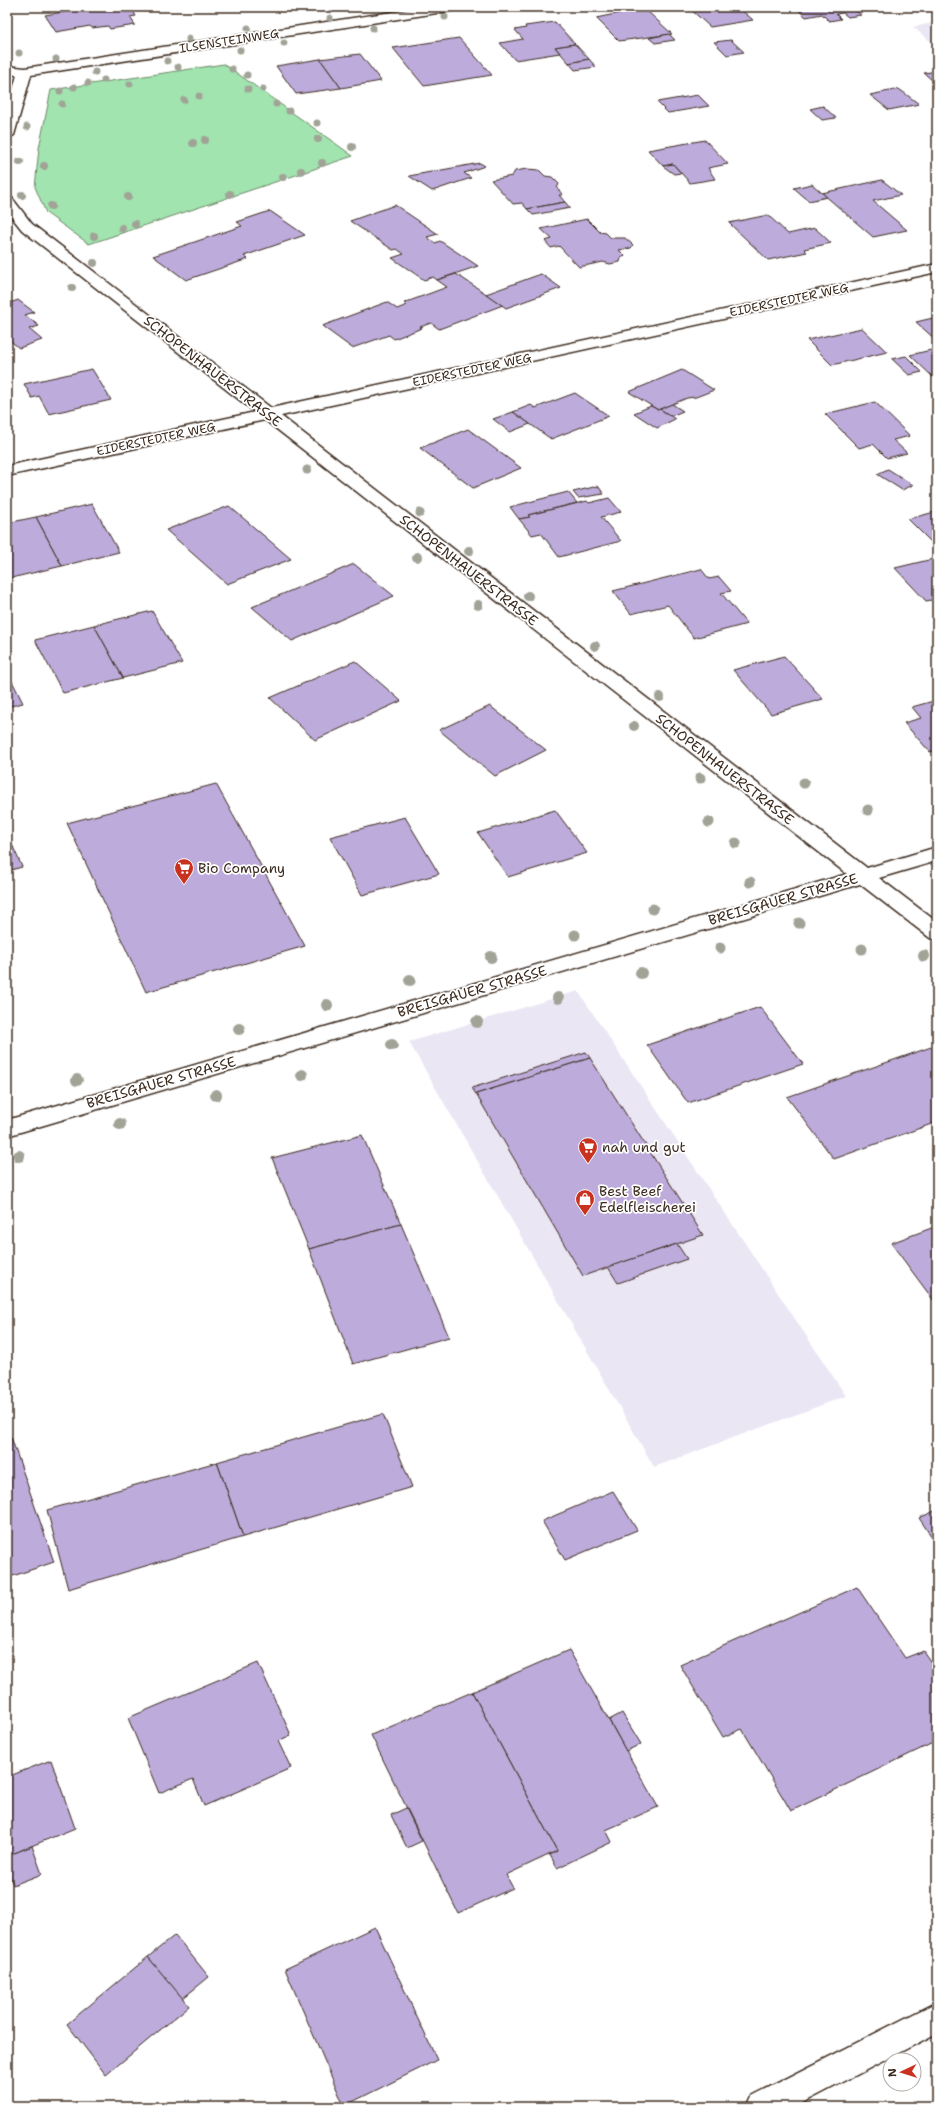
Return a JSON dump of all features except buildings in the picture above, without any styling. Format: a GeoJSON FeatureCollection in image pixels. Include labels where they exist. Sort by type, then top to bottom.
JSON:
{"type":"FeatureCollection","features":[{"type":"Feature","properties":{"kind":"street","name":"ILSENSTEINWEG"},"geometry":{"type":"LineString","coordinates":[[7,70],[25,72],[450,7]]}},
{"type":"Feature","properties":{"kind":"street"},"geometry":{"type":"LineString","coordinates":[[7,135],[25,72]]}},
{"type":"Feature","properties":{"kind":"street","name":"SCHOPENHAUERSTRASSE"},"geometry":{"type":"LineString","coordinates":[[7,201],[27,227],[937,933]]}},
{"type":"Feature","properties":{"kind":"street","name":"EIDERSTEDTER WEG"},"geometry":{"type":"LineString","coordinates":[[7,471],[937,268]]}},
{"type":"Feature","properties":{"kind":"street","name":"BREISGAUER STRASSE"},"geometry":{"type":"LineString","coordinates":[[7,1128],[937,854]]}},
{"type":"Feature","properties":{"kind":"street"},"geometry":{"type":"LineString","coordinates":[[762,2107],[937,2017]]}},
{"type":"Feature","properties":{"kind":"shaded area"},"geometry":{"type":"Polygon","coordinates":[[[937,22],[937,47],[913,27],[937,22]]]}},
{"type":"Feature","properties":{"kind":"shaded area"},"geometry":{"type":"Polygon","coordinates":[[[578,991],[846,1396],[654,1467],[409,1042],[578,991]]]}},
{"type":"Feature","properties":{"kind":"green space"},"geometry":{"type":"Polygon","coordinates":[[[224,64],[353,156],[89,244],[46,213],[35,187],[39,148],[51,90],[224,64]]]}},
{"type":"Feature","properties":{"kind":"place","name":"Bio Company"},"geometry":{"type":"Point","coordinates":[184,885]}},
{"type":"Feature","properties":{"kind":"place","name":"nah und gut"},"geometry":{"type":"Point","coordinates":[588,1164]}},
{"type":"Feature","properties":{"kind":"place","name":"Best Beef Edelfleischerei"},"geometry":{"type":"Point","coordinates":[585,1216]}}]}
